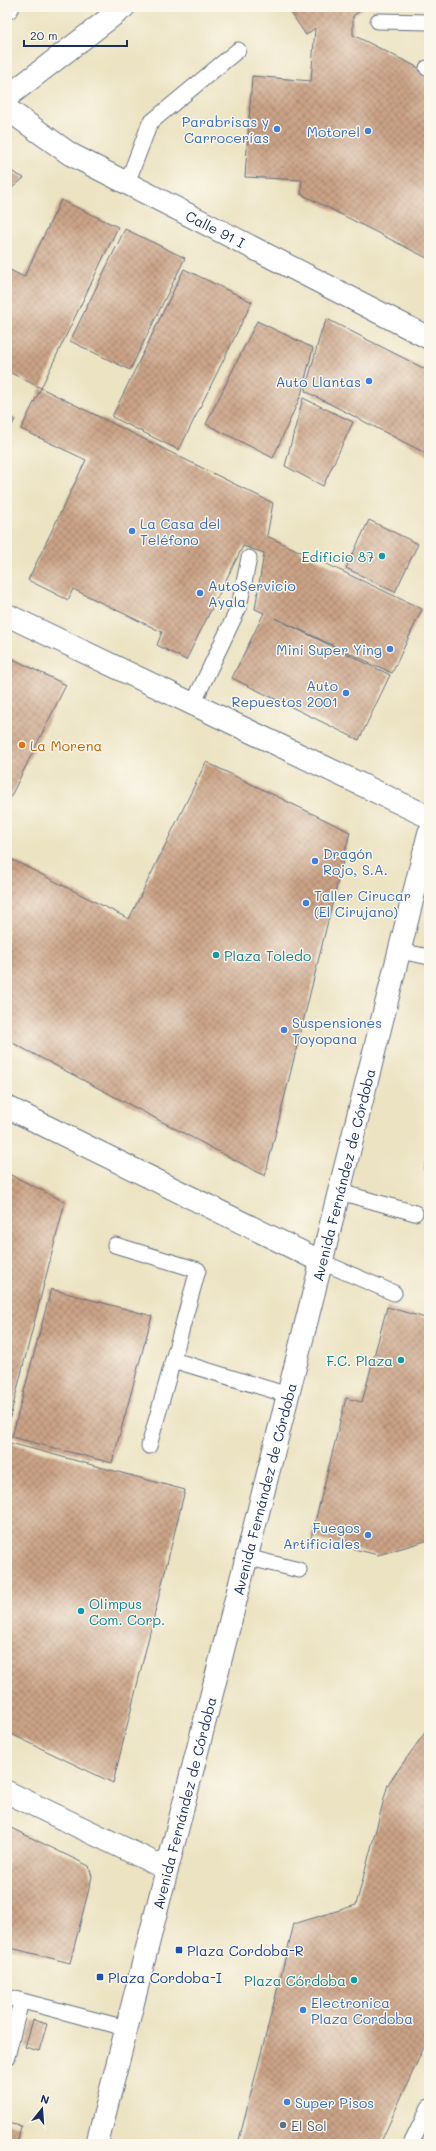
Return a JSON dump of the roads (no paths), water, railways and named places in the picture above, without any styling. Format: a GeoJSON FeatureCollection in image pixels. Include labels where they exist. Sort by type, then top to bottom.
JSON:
{"type":"FeatureCollection","features":[{"type":"Feature","properties":{"kind":"main road"},"geometry":{"type":"LineString","coordinates":[[7,97],[124,7]]}},
{"type":"Feature","properties":{"kind":"main road","name":"Calle 91 I"},"geometry":{"type":"LineString","coordinates":[[7,110],[70,154],[429,338]]}},
{"type":"Feature","properties":{"kind":"main road"},"geometry":{"type":"LineString","coordinates":[[7,615],[429,817]]}},
{"type":"Feature","properties":{"kind":"main road","name":"Avenida Fernández de Córdoba"},"geometry":{"type":"LineString","coordinates":[[97,2144],[340,1192],[429,833]]}},
{"type":"Feature","properties":{"kind":"main road"},"geometry":{"type":"LineString","coordinates":[[7,1107],[322,1262]]}},
{"type":"Feature","properties":{"kind":"main road"},"geometry":{"type":"LineString","coordinates":[[7,1792],[167,1869]]}},
{"type":"Feature","properties":{"kind":"lane"},"geometry":{"type":"LineString","coordinates":[[378,21],[429,22]]}},
{"type":"Feature","properties":{"kind":"lane"},"geometry":{"type":"LineString","coordinates":[[127,183],[150,123],[238,50]]}},
{"type":"Feature","properties":{"kind":"lane"},"geometry":{"type":"LineString","coordinates":[[193,704],[239,608],[249,558]]}},
{"type":"Feature","properties":{"kind":"lane"},"geometry":{"type":"LineString","coordinates":[[400,951],[429,957]]}},
{"type":"Feature","properties":{"kind":"lane"},"geometry":{"type":"LineString","coordinates":[[340,1192],[415,1213]]}},
{"type":"Feature","properties":{"kind":"lane"},"geometry":{"type":"LineString","coordinates":[[115,1245],[198,1270],[149,1446]]}},
{"type":"Feature","properties":{"kind":"lane"},"geometry":{"type":"LineString","coordinates":[[322,1262],[394,1293]]}},
{"type":"Feature","properties":{"kind":"lane"},"geometry":{"type":"LineString","coordinates":[[173,1360],[288,1395]]}},
{"type":"Feature","properties":{"kind":"lane"},"geometry":{"type":"LineString","coordinates":[[246,1557],[299,1570]]}},
{"type":"Feature","properties":{"kind":"lane"},"geometry":{"type":"LineString","coordinates":[[7,2057],[14,1999],[126,2028]]}},
{"type":"Feature","properties":{"kind":"lane"},"geometry":{"type":"LineString","coordinates":[[411,2144],[429,2107]]}},
{"type":"Feature","properties":{"kind":"place","name":"Parabrisas y Carrocerías"},"geometry":{"type":"Point","coordinates":[277,129]}},
{"type":"Feature","properties":{"kind":"place","name":"Motorel"},"geometry":{"type":"Point","coordinates":[368,131]}},
{"type":"Feature","properties":{"kind":"place","name":"Auto Llantas"},"geometry":{"type":"Point","coordinates":[369,381]}},
{"type":"Feature","properties":{"kind":"place","name":"La Casa del Teléfono"},"geometry":{"type":"Point","coordinates":[132,531]}},
{"type":"Feature","properties":{"kind":"place","name":"Edificio 87"},"geometry":{"type":"Point","coordinates":[382,556]}},
{"type":"Feature","properties":{"kind":"place","name":"AutoServicio Ayala"},"geometry":{"type":"Point","coordinates":[200,593]}},
{"type":"Feature","properties":{"kind":"place","name":"Mini Super Ying"},"geometry":{"type":"Point","coordinates":[390,649]}},
{"type":"Feature","properties":{"kind":"place","name":"Auto Repuestos 2001"},"geometry":{"type":"Point","coordinates":[346,693]}},
{"type":"Feature","properties":{"kind":"place","name":"La Morena"},"geometry":{"type":"Point","coordinates":[22,745]}},
{"type":"Feature","properties":{"kind":"place","name":"Dragón Rojo, S.A."},"geometry":{"type":"Point","coordinates":[315,861]}},
{"type":"Feature","properties":{"kind":"place","name":"Taller Cirucar (El Cirujano)"},"geometry":{"type":"Point","coordinates":[306,903]}},
{"type":"Feature","properties":{"kind":"place","name":"Plaza Toledo"},"geometry":{"type":"Point","coordinates":[216,955]}},
{"type":"Feature","properties":{"kind":"place","name":"Suspensiones Toyopana"},"geometry":{"type":"Point","coordinates":[284,1030]}},
{"type":"Feature","properties":{"kind":"place","name":"F.C. Plaza"},"geometry":{"type":"Point","coordinates":[401,1360]}},
{"type":"Feature","properties":{"kind":"place","name":"Fuegos Artificiales"},"geometry":{"type":"Point","coordinates":[368,1535]}},
{"type":"Feature","properties":{"kind":"place","name":"Olimpus Com. Corp."},"geometry":{"type":"Point","coordinates":[81,1611]}},
{"type":"Feature","properties":{"kind":"place","name":"Plaza Cordoba-R"},"geometry":{"type":"Point","coordinates":[179,1950]}},
{"type":"Feature","properties":{"kind":"place","name":"Plaza Cordoba-I"},"geometry":{"type":"Point","coordinates":[100,1977]}},
{"type":"Feature","properties":{"kind":"place","name":"Plaza Córdoba"},"geometry":{"type":"Point","coordinates":[354,1980]}},
{"type":"Feature","properties":{"kind":"place","name":"Electronica Plaza Cordoba"},"geometry":{"type":"Point","coordinates":[303,2010]}},
{"type":"Feature","properties":{"kind":"place","name":"Super Pisos"},"geometry":{"type":"Point","coordinates":[287,2102]}},
{"type":"Feature","properties":{"kind":"place","name":"El Sol"},"geometry":{"type":"Point","coordinates":[283,2125]}}]}
